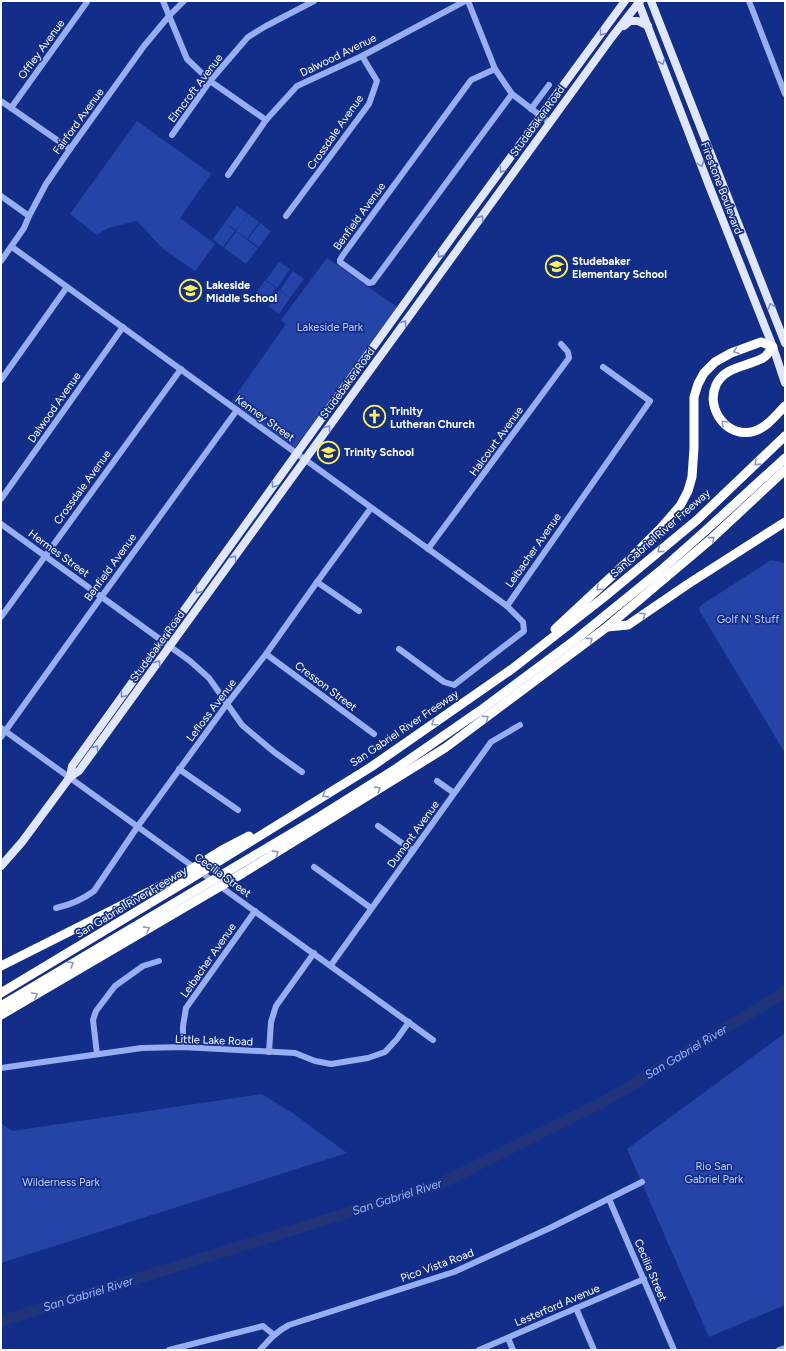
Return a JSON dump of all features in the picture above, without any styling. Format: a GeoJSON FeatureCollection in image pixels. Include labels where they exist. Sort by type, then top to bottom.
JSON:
{"type":"FeatureCollection","features":[{"type":"Feature","properties":{"kind":"highway"},"geometry":{"type":"LineString","coordinates":[[512,669],[628,562],[680,506],[688,491],[692,476],[694,448],[694,397],[698,384],[704,373],[715,362],[731,353],[761,342],[773,347],[764,358],[727,372],[716,384],[713,403],[715,410],[724,424],[738,433],[755,431],[764,426],[785,406]]}},
{"type":"Feature","properties":{"kind":"highway","name":"San Gabriel River Freeway"},"geometry":{"type":"LineString","coordinates":[[1,992],[220,866],[300,810],[371,767],[512,669],[603,598],[697,520],[785,436]]}},
{"type":"Feature","properties":{"kind":"highway"},"geometry":{"type":"LineString","coordinates":[[220,866],[318,813],[406,757],[538,664],[616,603],[663,563],[711,521],[785,452]]}},
{"type":"Feature","properties":{"kind":"highway"},"geometry":{"type":"LineString","coordinates":[[1,1015],[205,894],[240,869],[397,768],[482,710],[531,674],[660,571],[785,458]]}},
{"type":"Feature","properties":{"kind":"highway"},"geometry":{"type":"LineString","coordinates":[[1,966],[190,883],[240,869],[445,748],[607,627],[710,540],[785,470]]}},
{"type":"Feature","properties":{"kind":"highway"},"geometry":{"type":"LineString","coordinates":[[607,627],[628,625],[688,584],[785,522]]}},
{"type":"Feature","properties":{"kind":"highway"},"geometry":{"type":"LineString","coordinates":[[1,1006],[190,883],[222,850],[300,810]]}},
{"type":"Feature","properties":{"kind":"main road","name":"Studebaker Road"},"geometry":{"type":"LineString","coordinates":[[1,866],[22,842],[70,777],[72,766],[162,640],[625,1]]}},
{"type":"Feature","properties":{"kind":"main road","name":"Firestone Boulevard"},"geometry":{"type":"LineString","coordinates":[[651,1],[785,342]]}},
{"type":"Feature","properties":{"kind":"main road","name":"Studebaker Road"},"geometry":{"type":"LineString","coordinates":[[70,777],[80,772],[612,37],[639,2]]}},
{"type":"Feature","properties":{"kind":"main road","name":"Firestone Boulevard"},"geometry":{"type":"LineString","coordinates":[[639,2],[773,347],[785,383]]}},
{"type":"Feature","properties":{"kind":"main road"},"geometry":{"type":"LineString","coordinates":[[612,37],[616,37],[630,21],[638,21],[648,26]]}},
{"type":"Feature","properties":{"kind":"main road"},"geometry":{"type":"LineString","coordinates":[[577,86],[577,77],[588,61],[586,54]]}},
{"type":"Feature","properties":{"kind":"main road"},"geometry":{"type":"LineString","coordinates":[[561,108],[557,104],[558,100],[569,84],[570,76]]}},
{"type":"Feature","properties":{"kind":"main road"},"geometry":{"type":"LineString","coordinates":[[677,102],[689,98]]}},
{"type":"Feature","properties":{"kind":"main road"},"geometry":{"type":"LineString","coordinates":[[687,128],[700,124]]}},
{"type":"Feature","properties":{"kind":"main road"},"geometry":{"type":"LineString","coordinates":[[710,188],[722,184]]}},
{"type":"Feature","properties":{"kind":"main road"},"geometry":{"type":"LineString","coordinates":[[773,347],[785,342]]}},
{"type":"Feature","properties":{"kind":"street","name":"Offley Avenue"},"geometry":{"type":"LineString","coordinates":[[11,108],[87,1]]}},
{"type":"Feature","properties":{"kind":"street"},"geometry":{"type":"LineString","coordinates":[[163,1],[187,59],[210,81],[266,120]]}},
{"type":"Feature","properties":{"kind":"street","name":"Fairford Avenue"},"geometry":{"type":"LineString","coordinates":[[1,261],[24,228],[46,184],[70,149],[144,46],[169,16],[184,1]]}},
{"type":"Feature","properties":{"kind":"street","name":"Elmcroft Avenue"},"geometry":{"type":"LineString","coordinates":[[172,136],[210,81],[248,37],[314,1]]}},
{"type":"Feature","properties":{"kind":"street"},"geometry":{"type":"LineString","coordinates":[[467,1],[495,69],[512,94],[550,123]]}},
{"type":"Feature","properties":{"kind":"street","name":"Dalwood Avenue"},"geometry":{"type":"LineString","coordinates":[[228,175],[266,120],[297,86],[362,56],[467,1]]}},
{"type":"Feature","properties":{"kind":"street"},"geometry":{"type":"LineString","coordinates":[[749,1],[785,94]]}},
{"type":"Feature","properties":{"kind":"street","name":"Crossdale Avenue"},"geometry":{"type":"LineString","coordinates":[[286,216],[369,104],[377,81],[362,56]]}},
{"type":"Feature","properties":{"kind":"street","name":"Benfield Avenue"},"geometry":{"type":"LineString","coordinates":[[495,69],[471,80],[343,255],[340,262],[369,283],[373,282],[512,94]]}},
{"type":"Feature","properties":{"kind":"street","name":"Studebaker Road"},"geometry":{"type":"LineString","coordinates":[[532,109],[549,84]]}},
{"type":"Feature","properties":{"kind":"street"},"geometry":{"type":"LineString","coordinates":[[1,101],[70,149]]}},
{"type":"Feature","properties":{"kind":"street"},"geometry":{"type":"LineString","coordinates":[[1,196],[29,216]]}},
{"type":"Feature","properties":{"kind":"street","name":"Kenney Street"},"geometry":{"type":"LineString","coordinates":[[12,247],[507,606]]}},
{"type":"Feature","properties":{"kind":"street"},"geometry":{"type":"LineString","coordinates":[[1,380],[67,286]]}},
{"type":"Feature","properties":{"kind":"street","name":"Dalwood Avenue"},"geometry":{"type":"LineString","coordinates":[[1,499],[123,327]]}},
{"type":"Feature","properties":{"kind":"street","name":"Halcourt Avenue"},"geometry":{"type":"LineString","coordinates":[[428,549],[569,358],[568,352],[561,344]]}},
{"type":"Feature","properties":{"kind":"street","name":"Leibacher Avenue"},"geometry":{"type":"LineString","coordinates":[[507,606],[650,400],[603,367]]}},
{"type":"Feature","properties":{"kind":"street","name":"Crossdale Avenue"},"geometry":{"type":"LineString","coordinates":[[1,617],[181,369]]}},
{"type":"Feature","properties":{"kind":"street","name":"Benfield Avenue"},"geometry":{"type":"LineString","coordinates":[[1,737],[3,730],[237,410]]}},
{"type":"Feature","properties":{"kind":"street","name":"Lefloss Avenue"},"geometry":{"type":"LineString","coordinates":[[56,908],[68,906],[94,891],[179,769],[266,654],[371,508]]}},
{"type":"Feature","properties":{"kind":"street","name":"Hermes Street"},"geometry":{"type":"LineString","coordinates":[[1,524],[190,661],[209,678],[242,725],[274,752],[302,772]]}},
{"type":"Feature","properties":{"kind":"street"},"geometry":{"type":"LineString","coordinates":[[317,582],[359,611]]}},
{"type":"Feature","properties":{"kind":"street"},"geometry":{"type":"LineString","coordinates":[[399,648],[444,682],[454,684],[524,631],[523,622],[507,606]]}},
{"type":"Feature","properties":{"kind":"street","name":"Cresson Street"},"geometry":{"type":"LineString","coordinates":[[266,654],[374,734]]}},
{"type":"Feature","properties":{"kind":"street","name":"Dumont Avenue"},"geometry":{"type":"LineString","coordinates":[[331,965],[491,742],[520,725]]}},
{"type":"Feature","properties":{"kind":"street","name":"Cecilia Street"},"geometry":{"type":"LineString","coordinates":[[3,730],[255,910],[433,1040]]}},
{"type":"Feature","properties":{"kind":"street"},"geometry":{"type":"LineString","coordinates":[[179,769],[238,810]]}},
{"type":"Feature","properties":{"kind":"street"},"geometry":{"type":"LineString","coordinates":[[437,781],[454,793]]}},
{"type":"Feature","properties":{"kind":"street"},"geometry":{"type":"LineString","coordinates":[[378,826],[413,851]]}},
{"type":"Feature","properties":{"kind":"street"},"geometry":{"type":"LineString","coordinates":[[314,867],[371,908]]}},
{"type":"Feature","properties":{"kind":"street","name":"Leibacher Avenue"},"geometry":{"type":"LineString","coordinates":[[183,1047],[183,1026],[186,1008],[255,910]]}},
{"type":"Feature","properties":{"kind":"street"},"geometry":{"type":"LineString","coordinates":[[269,1052],[271,1022],[276,1006],[314,953]]}},
{"type":"Feature","properties":{"kind":"street"},"geometry":{"type":"LineString","coordinates":[[97,1054],[92,1020],[96,1011],[115,986],[143,966],[159,961]]}},
{"type":"Feature","properties":{"kind":"street","name":"Little Lake Road"},"geometry":{"type":"LineString","coordinates":[[1,1068],[142,1048],[183,1047],[295,1053],[315,1061],[331,1064],[368,1058],[385,1052],[397,1039],[409,1022]]}},
{"type":"Feature","properties":{"kind":"street","name":"Pico Vista Road"},"geometry":{"type":"LineString","coordinates":[[260,1350],[274,1334],[283,1328],[458,1271],[546,1230],[642,1182]]}},
{"type":"Feature","properties":{"kind":"street","name":"Cecilia Street"},"geometry":{"type":"LineString","coordinates":[[609,1199],[674,1350]]}},
{"type":"Feature","properties":{"kind":"street","name":"Lesterford Avenue"},"geometry":{"type":"LineString","coordinates":[[479,1350],[644,1279]]}},
{"type":"Feature","properties":{"kind":"street"},"geometry":{"type":"LineString","coordinates":[[576,1308],[594,1350]]}},
{"type":"Feature","properties":{"kind":"street"},"geometry":{"type":"LineString","coordinates":[[169,1350],[263,1326],[274,1334]]}},
{"type":"Feature","properties":{"kind":"street"},"geometry":{"type":"LineString","coordinates":[[508,1338],[513,1350]]}},
{"type":"Feature","properties":{"kind":"street"},"geometry":{"type":"LineString","coordinates":[[779,1350],[785,1348]]}},
{"type":"Feature","properties":{"kind":"green space"},"geometry":{"type":"Polygon","coordinates":[[[137,121],[211,174],[180,218],[215,244],[195,271],[162,248],[137,221],[108,228],[97,235],[70,214],[137,121]]]}},
{"type":"Feature","properties":{"kind":"green space"},"geometry":{"type":"Polygon","coordinates":[[[237,206],[248,214],[236,230],[226,224],[235,231],[223,247],[213,239],[237,206]]]}},
{"type":"Feature","properties":{"kind":"green space"},"geometry":{"type":"Polygon","coordinates":[[[248,214],[259,222],[247,239],[236,231],[248,214]]]}},
{"type":"Feature","properties":{"kind":"green space"},"geometry":{"type":"Polygon","coordinates":[[[260,223],[271,231],[259,247],[248,239],[260,223]]]}},
{"type":"Feature","properties":{"kind":"green space"},"geometry":{"type":"Polygon","coordinates":[[[236,232],[258,248],[246,264],[224,248],[236,232]]]}},
{"type":"Feature","properties":{"kind":"green space","name":"Lakeside Park"},"geometry":{"type":"Polygon","coordinates":[[[327,258],[397,307],[295,448],[231,402],[286,324],[281,320],[327,258]]]}},
{"type":"Feature","properties":{"kind":"green space"},"geometry":{"type":"Polygon","coordinates":[[[279,262],[290,269],[277,288],[266,280],[279,262]]]}},
{"type":"Feature","properties":{"kind":"green space"},"geometry":{"type":"Polygon","coordinates":[[[293,271],[304,279],[290,298],[280,290],[293,271]]]}},
{"type":"Feature","properties":{"kind":"green space"},"geometry":{"type":"Polygon","coordinates":[[[265,280],[276,288],[265,304],[254,296],[265,280]]]}},
{"type":"Feature","properties":{"kind":"green space"},"geometry":{"type":"Polygon","coordinates":[[[279,290],[290,298],[279,314],[268,306],[279,290]]]}},
{"type":"Feature","properties":{"kind":"green space","name":"Golf N' Stuff"},"geometry":{"type":"Polygon","coordinates":[[[771,560],[785,563],[785,753],[699,610],[700,606],[771,560]]]}},
{"type":"Feature","properties":{"kind":"green space","name":"Rio San Gabriel Park"},"geometry":{"type":"Polygon","coordinates":[[[785,1033],[785,1305],[709,1337],[627,1149],[785,1033]]]}},
{"type":"Feature","properties":{"kind":"green space","name":"Wilderness Park"},"geometry":{"type":"Polygon","coordinates":[[[262,1094],[294,1114],[347,1153],[1,1263],[1,1123],[12,1131],[262,1094]]]}},
{"type":"Feature","properties":{"kind":"waterway","name":"San Gabriel River"},"geometry":{"type":"LineString","coordinates":[[1,1321],[440,1184],[607,1100],[785,992]]}},
{"type":"Feature","properties":{"kind":"place","name":"Studebaker Elementary School"},"geometry":{"type":"Point","coordinates":[556,267]}},
{"type":"Feature","properties":{"kind":"place","name":"Lakeside Middle School"},"geometry":{"type":"Point","coordinates":[190,291]}},
{"type":"Feature","properties":{"kind":"place","name":"Trinity Lutheran Church"},"geometry":{"type":"Point","coordinates":[375,417]}},
{"type":"Feature","properties":{"kind":"place","name":"Trinity School"},"geometry":{"type":"Point","coordinates":[328,452]}}]}
